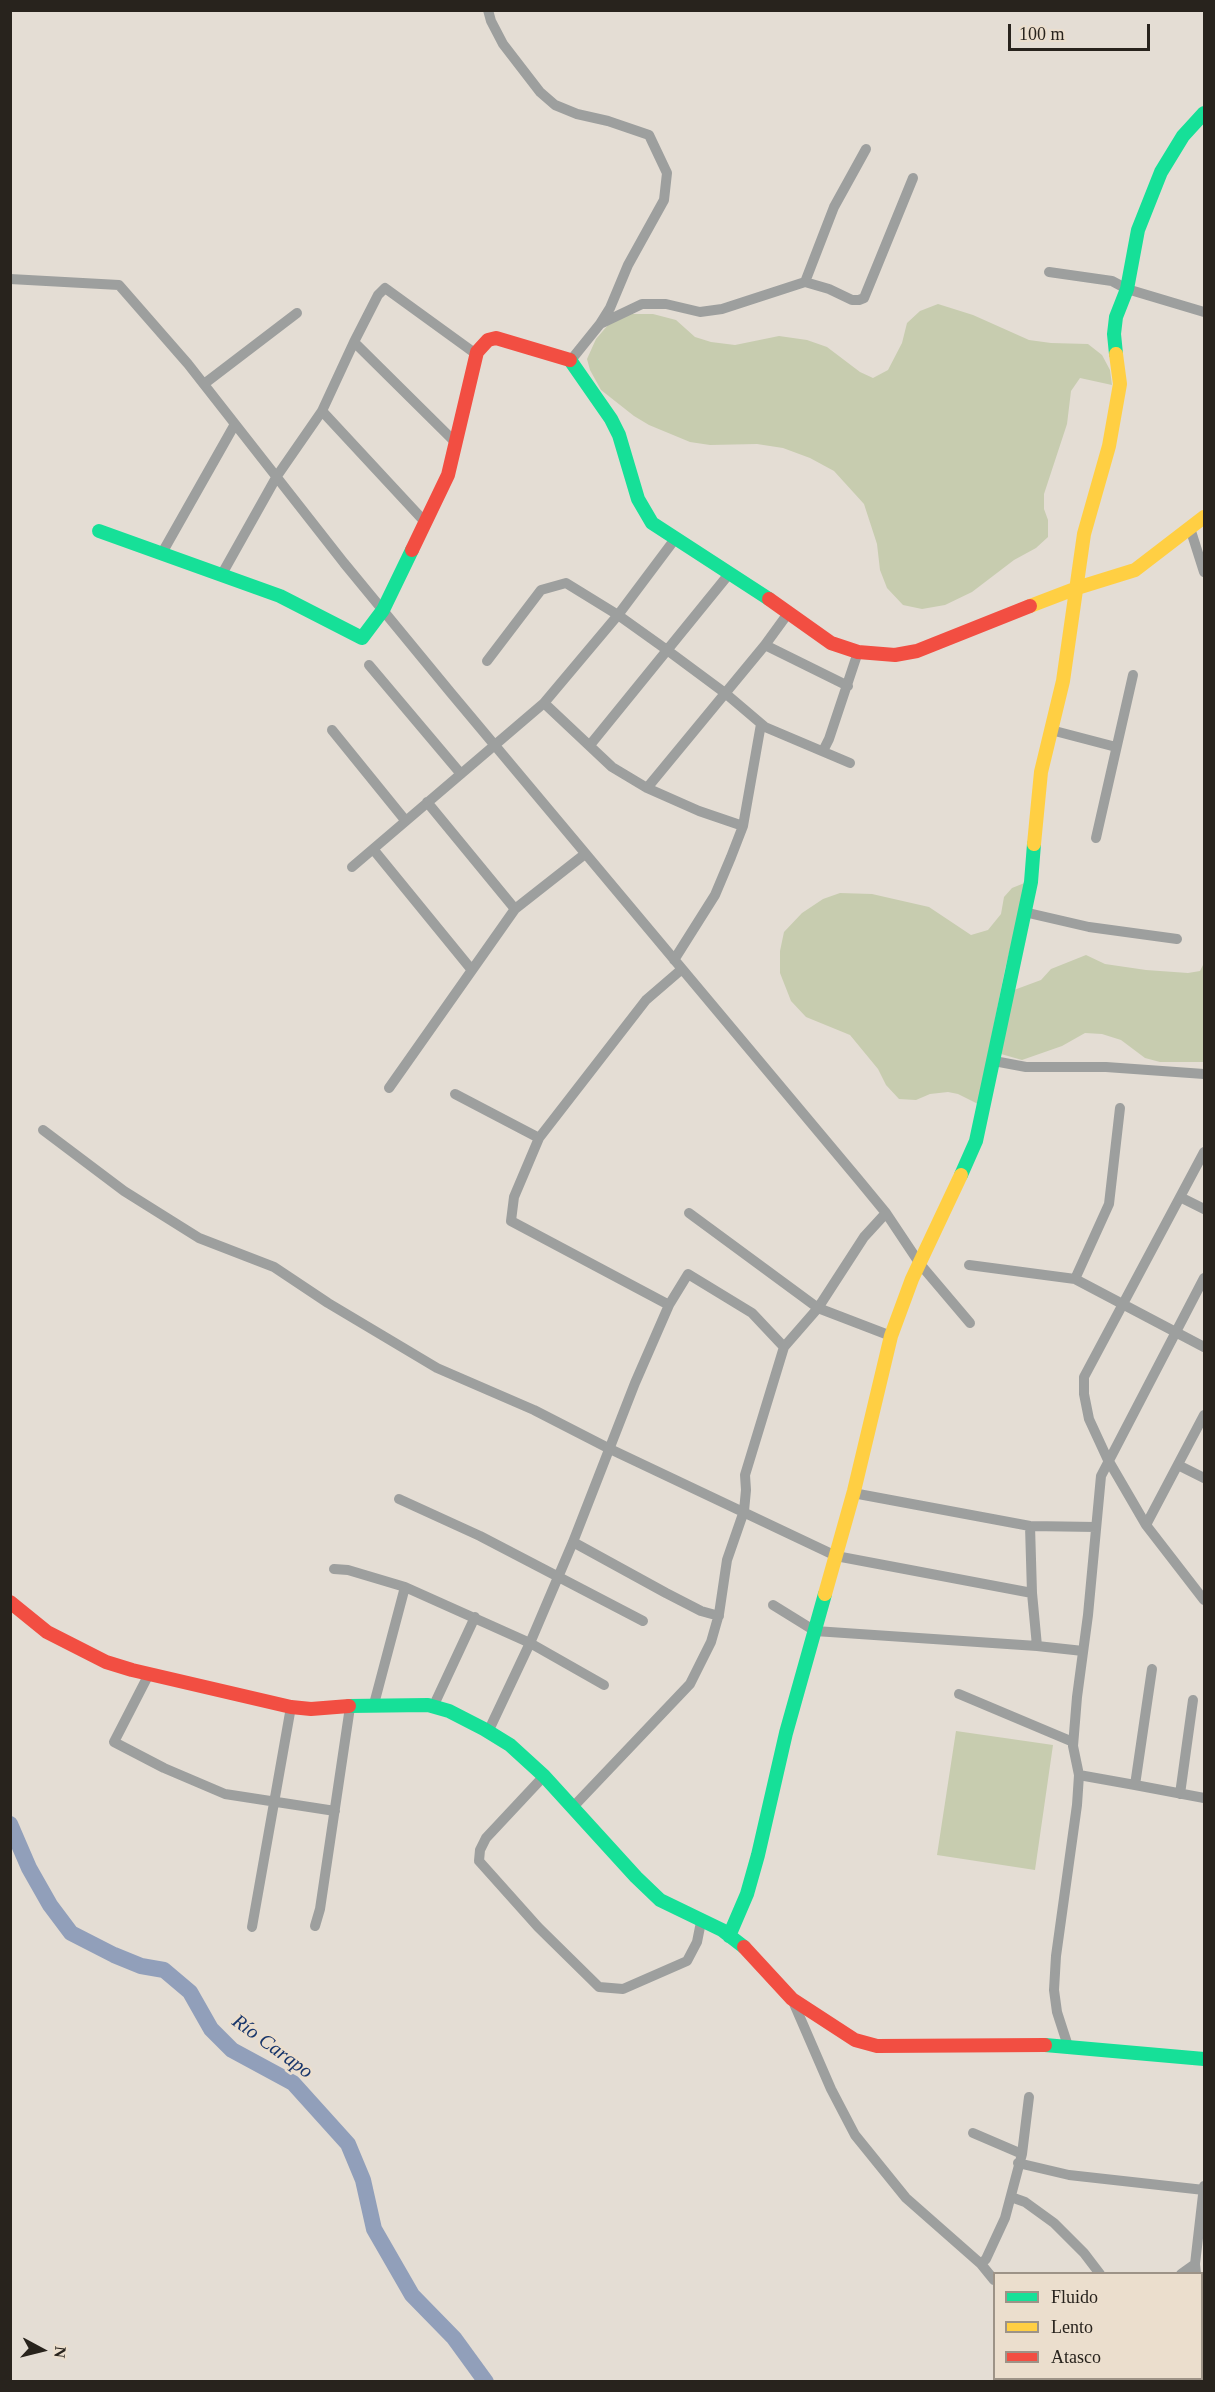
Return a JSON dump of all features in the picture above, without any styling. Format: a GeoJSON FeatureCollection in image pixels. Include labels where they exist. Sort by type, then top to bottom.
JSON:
{"type":"FeatureCollection","features":[{"type":"Feature","properties":{"kind":"street"},"geometry":{"type":"LineString","coordinates":[[488,10],[503,44],[540,92],[555,105],[577,114],[619,124],[649,135],[667,173],[664,200],[628,265],[610,308],[571,360]]}},
{"type":"Feature","properties":{"kind":"street"},"geometry":{"type":"LineString","coordinates":[[729,1936],[747,1894],[758,1855],[786,1733],[837,1556],[891,1336],[920,1264],[976,1141],[1031,882],[1041,772],[1063,681],[1084,534],[1109,446],[1120,384],[1114,334],[1116,317],[1127,289],[1138,230],[1161,172],[1184,136],[1204,113]]}},
{"type":"Feature","properties":{"kind":"street"},"geometry":{"type":"LineString","coordinates":[[805,282],[834,207],[866,149]]}},
{"type":"Feature","properties":{"kind":"street"},"geometry":{"type":"LineString","coordinates":[[600,324],[642,304],[666,304],[700,312],[722,309],[805,282],[830,289],[852,300],[864,298],[913,178]]}},
{"type":"Feature","properties":{"kind":"street"},"geometry":{"type":"LineString","coordinates":[[1049,272],[1112,281],[1127,289],[1204,312]]}},
{"type":"Feature","properties":{"kind":"street"},"geometry":{"type":"LineString","coordinates":[[10,279],[119,285],[204,384],[383,610],[886,1213],[920,1264],[970,1323]]}},
{"type":"Feature","properties":{"kind":"street"},"geometry":{"type":"LineString","coordinates":[[222,574],[277,477],[322,411],[378,295],[386,288],[476,354]]}},
{"type":"Feature","properties":{"kind":"street"},"geometry":{"type":"LineString","coordinates":[[204,384],[297,313]]}},
{"type":"Feature","properties":{"kind":"street"},"geometry":{"type":"LineString","coordinates":[[99,531],[280,596],[362,638],[383,610],[448,475],[476,354],[488,340],[496,338],[571,360],[611,419],[643,509],[652,523],[789,612],[831,643],[858,652],[895,655],[917,651],[1077,588],[1135,570],[1204,517]]}},
{"type":"Feature","properties":{"kind":"street"},"geometry":{"type":"LineString","coordinates":[[354,342],[456,443]]}},
{"type":"Feature","properties":{"kind":"street"},"geometry":{"type":"LineString","coordinates":[[322,411],[425,522]]}},
{"type":"Feature","properties":{"kind":"street"},"geometry":{"type":"LineString","coordinates":[[162,553],[235,424]]}},
{"type":"Feature","properties":{"kind":"street"},"geometry":{"type":"LineString","coordinates":[[1190,528],[1204,572]]}},
{"type":"Feature","properties":{"kind":"street"},"geometry":{"type":"LineString","coordinates":[[352,867],[544,703],[618,615],[675,539]]}},
{"type":"Feature","properties":{"kind":"street"},"geometry":{"type":"LineString","coordinates":[[590,745],[729,573]]}},
{"type":"Feature","properties":{"kind":"street"},"geometry":{"type":"LineString","coordinates":[[488,661],[541,590],[566,583],[618,615],[667,650],[725,693],[761,724],[850,763]]}},
{"type":"Feature","properties":{"kind":"street"},"geometry":{"type":"LineString","coordinates":[[647,788],[765,645],[789,612]]}},
{"type":"Feature","properties":{"kind":"street"},"geometry":{"type":"LineString","coordinates":[[765,645],[848,686]]}},
{"type":"Feature","properties":{"kind":"street"},"geometry":{"type":"LineString","coordinates":[[823,752],[858,652]]}},
{"type":"Feature","properties":{"kind":"street"},"geometry":{"type":"LineString","coordinates":[[369,665],[461,774]]}},
{"type":"Feature","properties":{"kind":"street"},"geometry":{"type":"LineString","coordinates":[[1096,838],[1132,675]]}},
{"type":"Feature","properties":{"kind":"street"},"geometry":{"type":"LineString","coordinates":[[544,703],[612,766],[647,788],[699,811],[743,826]]}},
{"type":"Feature","properties":{"kind":"street"},"geometry":{"type":"LineString","coordinates":[[674,960],[715,895],[743,826],[761,724]]}},
{"type":"Feature","properties":{"kind":"street"},"geometry":{"type":"LineString","coordinates":[[332,730],[405,820]]}},
{"type":"Feature","properties":{"kind":"street"},"geometry":{"type":"LineString","coordinates":[[1051,730],[1116,747]]}},
{"type":"Feature","properties":{"kind":"street"},"geometry":{"type":"LineString","coordinates":[[427,802],[515,909]]}},
{"type":"Feature","properties":{"kind":"street"},"geometry":{"type":"LineString","coordinates":[[373,849],[471,969]]}},
{"type":"Feature","properties":{"kind":"street"},"geometry":{"type":"LineString","coordinates":[[389,1088],[515,909],[585,854]]}},
{"type":"Feature","properties":{"kind":"street"},"geometry":{"type":"LineString","coordinates":[[1024,912],[1089,927],[1178,939]]}},
{"type":"Feature","properties":{"kind":"street"},"geometry":{"type":"LineString","coordinates":[[669,1305],[511,1221],[514,1197],[539,1138],[646,1000],[682,969]]}},
{"type":"Feature","properties":{"kind":"street"},"geometry":{"type":"LineString","coordinates":[[994,1061],[1026,1067],[1106,1067],[1204,1074]]}},
{"type":"Feature","properties":{"kind":"street"},"geometry":{"type":"LineString","coordinates":[[455,1094],[539,1138]]}},
{"type":"Feature","properties":{"kind":"street"},"geometry":{"type":"LineString","coordinates":[[1075,1279],[1108,1204],[1120,1108]]}},
{"type":"Feature","properties":{"kind":"street"},"geometry":{"type":"LineString","coordinates":[[43,1130],[124,1191],[200,1238],[274,1267],[328,1303],[437,1368],[534,1410],[610,1449],[837,1556],[1032,1593]]}},
{"type":"Feature","properties":{"kind":"street"},"geometry":{"type":"LineString","coordinates":[[1204,1152],[1084,1377],[1084,1394],[1089,1419],[1109,1462],[1146,1525],[1204,1600]]}},
{"type":"Feature","properties":{"kind":"street"},"geometry":{"type":"LineString","coordinates":[[1180,1197],[1204,1209]]}},
{"type":"Feature","properties":{"kind":"street"},"geometry":{"type":"LineString","coordinates":[[689,1213],[818,1308],[891,1336]]}},
{"type":"Feature","properties":{"kind":"street"},"geometry":{"type":"LineString","coordinates":[[573,1807],[690,1684],[711,1642],[719,1616],[727,1560],[744,1511],[745,1476],[784,1347],[818,1308],[864,1237],[886,1213]]}},
{"type":"Feature","properties":{"kind":"street"},"geometry":{"type":"LineString","coordinates":[[969,1265],[1075,1279],[1204,1347]]}},
{"type":"Feature","properties":{"kind":"street"},"geometry":{"type":"LineString","coordinates":[[488,1732],[530,1643],[573,1542],[635,1383],[669,1305],[688,1274],[752,1313],[784,1347]]}},
{"type":"Feature","properties":{"kind":"street"},"geometry":{"type":"LineString","coordinates":[[1068,2046],[1054,1990],[1056,1956],[1076,1815],[1079,1775],[1073,1742],[1101,1476],[1178,1332],[1204,1278]]}},
{"type":"Feature","properties":{"kind":"street"},"geometry":{"type":"LineString","coordinates":[[1146,1525],[1204,1415]]}},
{"type":"Feature","properties":{"kind":"street"},"geometry":{"type":"LineString","coordinates":[[1178,1465],[1204,1478]]}},
{"type":"Feature","properties":{"kind":"street"},"geometry":{"type":"LineString","coordinates":[[853,1493],[1030,1526],[1096,1527]]}},
{"type":"Feature","properties":{"kind":"street"},"geometry":{"type":"LineString","coordinates":[[399,1499],[480,1536],[643,1621]]}},
{"type":"Feature","properties":{"kind":"street"},"geometry":{"type":"LineString","coordinates":[[1030,1526],[1032,1593],[1037,1646]]}},
{"type":"Feature","properties":{"kind":"street"},"geometry":{"type":"LineString","coordinates":[[573,1542],[701,1611],[719,1616]]}},
{"type":"Feature","properties":{"kind":"street"},"geometry":{"type":"LineString","coordinates":[[334,1569],[348,1570],[405,1587],[530,1643],[604,1684]]}},
{"type":"Feature","properties":{"kind":"street"},"geometry":{"type":"LineString","coordinates":[[374,1704],[405,1587]]}},
{"type":"Feature","properties":{"kind":"street"},"geometry":{"type":"LineString","coordinates":[[10,1602],[47,1632],[77,1649],[106,1662],[149,1674],[291,1707],[310,1709],[374,1704],[433,1707],[449,1711],[510,1745],[544,1776],[636,1877],[660,1900],[729,1936],[751,1952],[792,1999],[855,2040],[878,2046],[1068,2046],[1204,2059]]}},
{"type":"Feature","properties":{"kind":"street"},"geometry":{"type":"LineString","coordinates":[[773,1605],[815,1631],[1083,1651]]}},
{"type":"Feature","properties":{"kind":"street"},"geometry":{"type":"LineString","coordinates":[[433,1707],[475,1617]]}},
{"type":"Feature","properties":{"kind":"street"},"geometry":{"type":"LineString","coordinates":[[1135,1785],[1152,1669]]}},
{"type":"Feature","properties":{"kind":"street"},"geometry":{"type":"LineString","coordinates":[[149,1674],[114,1742],[165,1768],[225,1794],[335,1811]]}},
{"type":"Feature","properties":{"kind":"street"},"geometry":{"type":"LineString","coordinates":[[959,1694],[1073,1742]]}},
{"type":"Feature","properties":{"kind":"street"},"geometry":{"type":"LineString","coordinates":[[1180,1794],[1193,1700]]}},
{"type":"Feature","properties":{"kind":"street"},"geometry":{"type":"LineString","coordinates":[[252,1927],[291,1707]]}},
{"type":"Feature","properties":{"kind":"street"},"geometry":{"type":"LineString","coordinates":[[315,1926],[320,1909],[350,1707]]}},
{"type":"Feature","properties":{"kind":"street"},"geometry":{"type":"LineString","coordinates":[[1079,1775],[1204,1798]]}},
{"type":"Feature","properties":{"kind":"street"},"geometry":{"type":"LineString","coordinates":[[544,1776],[486,1838],[480,1850],[479,1861],[538,1927],[598,1987],[623,1989],[687,1961],[697,1942],[701,1922]]}},
{"type":"Feature","properties":{"kind":"street"},"geometry":{"type":"LineString","coordinates":[[792,1999],[831,2088],[855,2134],[906,2198],[981,2264],[993,2279]]}},
{"type":"Feature","properties":{"kind":"street"},"geometry":{"type":"LineString","coordinates":[[981,2264],[997,2239],[1011,2197],[1020,2159],[1029,2097]]}},
{"type":"Feature","properties":{"kind":"street"},"geometry":{"type":"LineString","coordinates":[[973,2133],[1020,2159],[1069,2175],[1204,2188],[1196,2269]]}},
{"type":"Feature","properties":{"kind":"street"},"geometry":{"type":"LineString","coordinates":[[1011,2197],[1024,2202],[1054,2223],[1084,2253],[1098,2272]]}},
{"type":"Feature","properties":{"kind":"green space"},"geometry":{"type":"Polygon","coordinates":[[[938,304],[973,315],[1029,340],[1088,344],[1102,355],[1110,370],[1112,385],[1080,378],[1071,391],[1067,424],[1044,494],[1048,537],[1036,548],[1014,560],[972,592],[945,605],[922,609],[903,605],[887,588],[880,570],[877,544],[864,504],[834,471],[810,458],[783,448],[757,444],[710,445],[690,442],[649,425],[601,390],[587,359],[596,339],[608,325],[625,314],[653,314],[676,320],[695,337],[711,342],[735,345],[779,336],[807,340],[827,347],[860,372],[873,378],[888,370],[902,343],[907,323],[920,311],[938,304]]]}},
{"type":"Feature","properties":{"kind":"green space"},"geometry":{"type":"Polygon","coordinates":[[[1027,882],[1005,969],[978,1104],[958,1094],[948,1092],[930,1094],[916,1100],[899,1099],[886,1085],[878,1069],[850,1035],[806,1017],[791,1001],[780,973],[780,951],[784,932],[802,913],[823,899],[840,893],[872,894],[929,907],[971,935],[988,930],[1001,914],[1004,897],[1012,888],[1027,882]]]}},
{"type":"Feature","properties":{"kind":"green space"},"geometry":{"type":"Polygon","coordinates":[[[1086,955],[1105,964],[1188,973],[1200,971],[1204,963],[1204,1062],[1160,1062],[1145,1058],[1121,1040],[1102,1034],[1085,1033],[1062,1046],[1022,1060],[1001,1054],[1014,990],[1041,980],[1051,969],[1086,955]]]}},
{"type":"Feature","properties":{"kind":"green space"},"geometry":{"type":"Polygon","coordinates":[[[956,1731],[1053,1745],[1035,1870],[937,1855],[956,1731]]]}},
{"type":"Feature","properties":{"kind":"waterway","name":"Río Carapo"},"geometry":{"type":"LineString","coordinates":[[10,1824],[29,1868],[50,1905],[71,1933],[141,1966],[164,1970],[190,1992],[211,2029],[232,2050],[293,2083],[348,2144],[363,2180],[374,2229],[412,2295],[454,2338],[486,2382]]}},
{"type":"Feature","properties":{"kind":"traffic: fast"},"geometry":{"type":"LineString","coordinates":[[1116,354],[1114,334],[1116,317],[1127,289],[1138,230],[1161,172],[1183,136],[1204,113]]}},
{"type":"Feature","properties":{"kind":"traffic: fast"},"geometry":{"type":"LineString","coordinates":[[570,360],[611,419],[619,435],[638,499],[652,523],[769,599]]}},
{"type":"Feature","properties":{"kind":"traffic: fast"},"geometry":{"type":"LineString","coordinates":[[99,531],[280,596],[362,638],[383,610],[412,550]]}},
{"type":"Feature","properties":{"kind":"traffic: fast"},"geometry":{"type":"LineString","coordinates":[[961,1175],[976,1141],[1031,882],[1034,844]]}},
{"type":"Feature","properties":{"kind":"traffic: fast"},"geometry":{"type":"LineString","coordinates":[[729,1936],[747,1894],[758,1855],[786,1733],[825,1594]]}},
{"type":"Feature","properties":{"kind":"traffic: fast"},"geometry":{"type":"LineString","coordinates":[[349,1706],[428,1705],[449,1711],[484,1729],[510,1745],[544,1776],[636,1877],[660,1900],[722,1930],[744,1947]]}},
{"type":"Feature","properties":{"kind":"traffic: fast"},"geometry":{"type":"LineString","coordinates":[[1045,2045],[1204,2059]]}},
{"type":"Feature","properties":{"kind":"traffic: slow"},"geometry":{"type":"LineString","coordinates":[[1034,844],[1041,772],[1063,681],[1084,534],[1109,446],[1120,384],[1116,354]]}},
{"type":"Feature","properties":{"kind":"traffic: slow"},"geometry":{"type":"LineString","coordinates":[[1030,606],[1135,570],[1204,517]]}},
{"type":"Feature","properties":{"kind":"traffic: slow"},"geometry":{"type":"LineString","coordinates":[[825,1594],[854,1491],[891,1336],[912,1279],[961,1175]]}},
{"type":"Feature","properties":{"kind":"traffic: jam"},"geometry":{"type":"LineString","coordinates":[[412,550],[448,475],[477,352],[488,340],[496,338],[570,360]]}},
{"type":"Feature","properties":{"kind":"traffic: jam"},"geometry":{"type":"LineString","coordinates":[[769,599],[831,643],[858,652],[895,655],[917,651],[1030,606]]}},
{"type":"Feature","properties":{"kind":"traffic: jam"},"geometry":{"type":"LineString","coordinates":[[10,1602],[47,1632],[106,1662],[132,1670],[291,1707],[311,1709],[349,1706]]}},
{"type":"Feature","properties":{"kind":"traffic: jam"},"geometry":{"type":"LineString","coordinates":[[744,1947],[792,1999],[855,2040],[877,2046],[1045,2045]]}}]}
